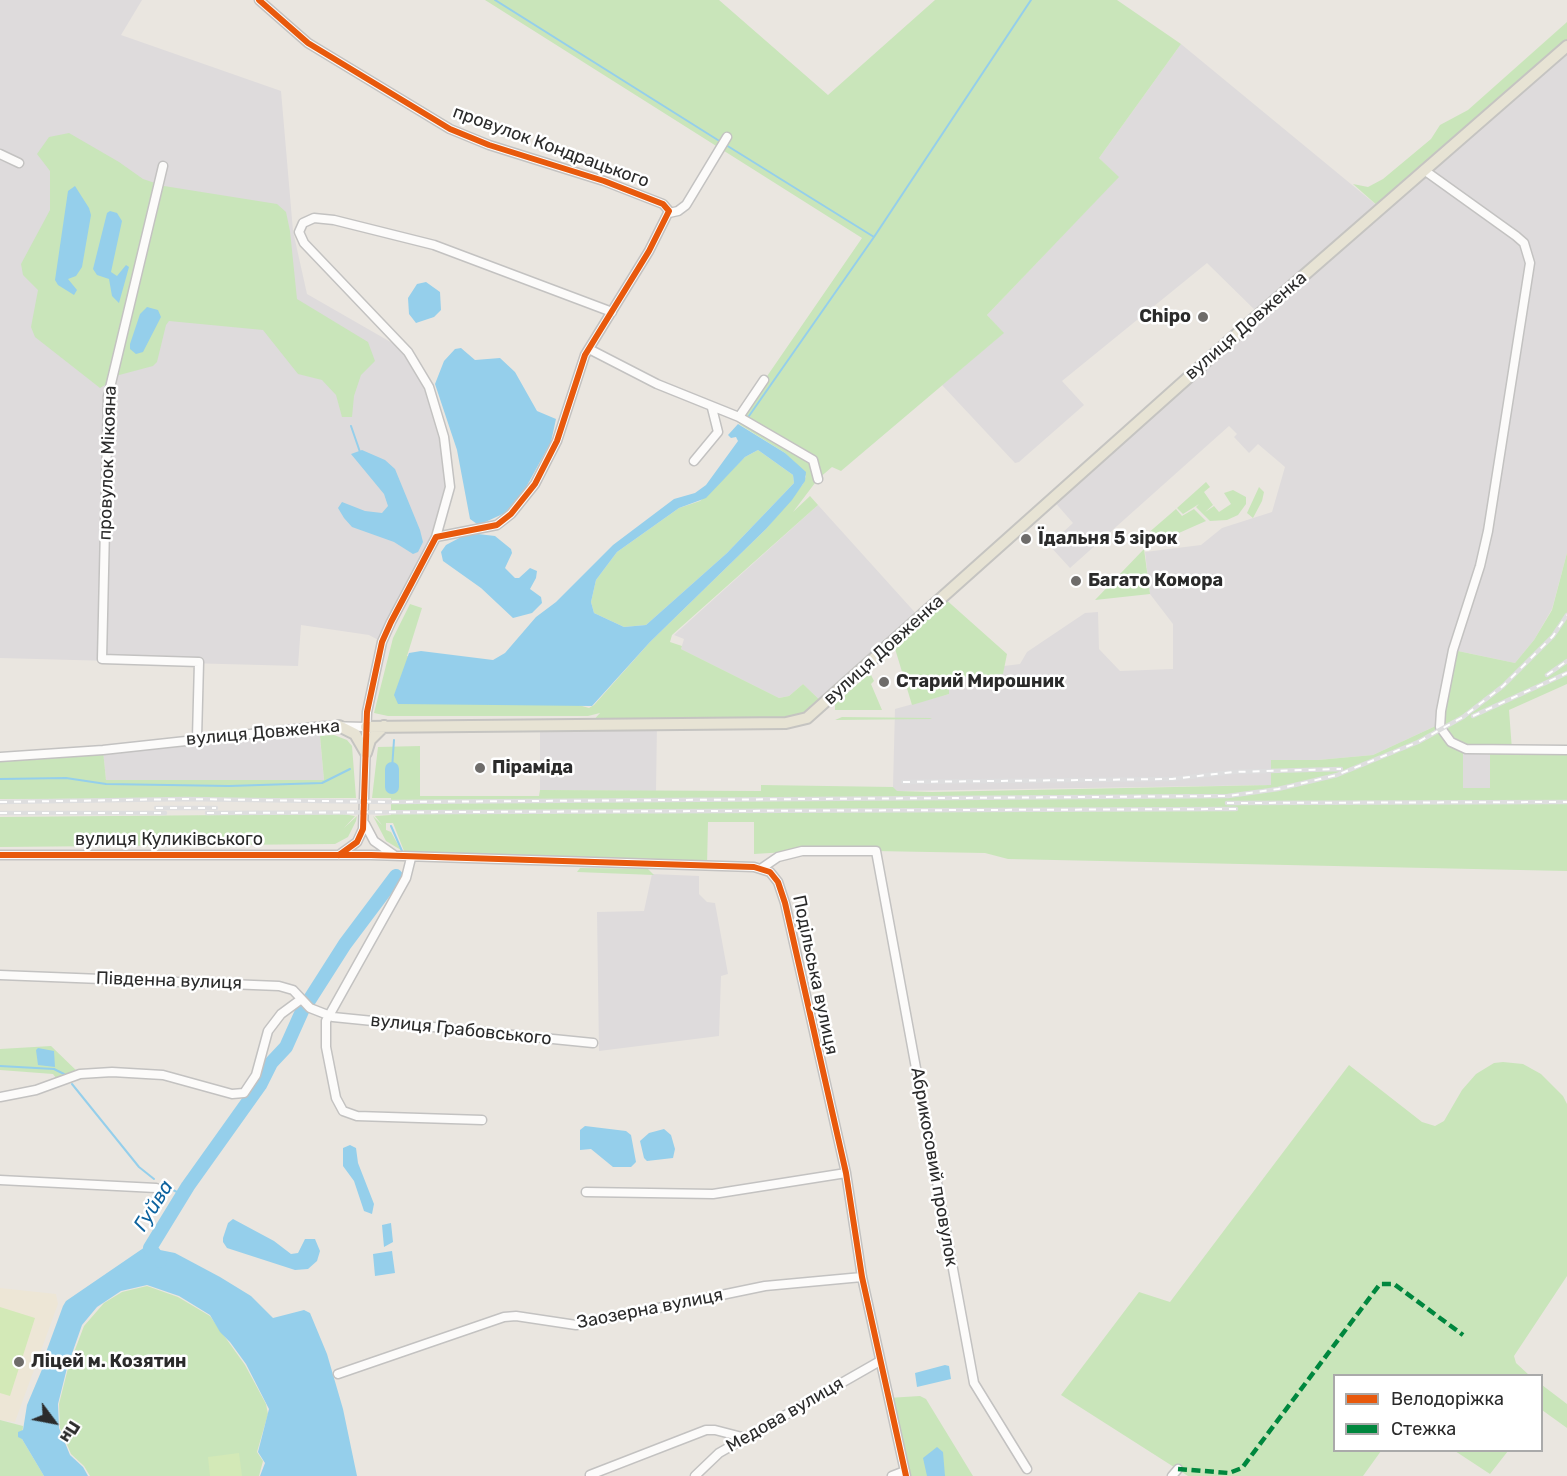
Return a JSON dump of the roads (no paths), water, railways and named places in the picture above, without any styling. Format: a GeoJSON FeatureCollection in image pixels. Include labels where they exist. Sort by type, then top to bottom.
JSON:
{"type":"FeatureCollection","features":[{"type":"Feature","properties":{"kind":"main road","name":"вулиця Довженка"},"geometry":{"type":"LineString","coordinates":[[366,727],[786,723],[807,718],[1424,170],[1567,46]]}},
{"type":"Feature","properties":{"kind":"main road"},"geometry":{"type":"LineString","coordinates":[[339,726],[355,734],[366,753]]}},
{"type":"Feature","properties":{"kind":"main road"},"geometry":{"type":"LineString","coordinates":[[366,753],[370,740],[384,726]]}},
{"type":"Feature","properties":{"kind":"street","name":"провулок Кондрацького"},"geometry":{"type":"LineString","coordinates":[[259,0],[308,43],[450,129],[660,202],[668,207],[669,213]]}},
{"type":"Feature","properties":{"kind":"street"},"geometry":{"type":"LineString","coordinates":[[436,537],[491,528],[504,520],[526,497],[552,455],[589,349],[649,252],[669,213],[678,212],[686,205],[724,142]]}},
{"type":"Feature","properties":{"kind":"street"},"geometry":{"type":"LineString","coordinates":[[0,154],[19,163]]}},
{"type":"Feature","properties":{"kind":"street","name":"провулок Мікояна"},"geometry":{"type":"LineString","coordinates":[[163,166],[108,396],[102,659],[199,662],[197,738]]}},
{"type":"Feature","properties":{"kind":"street"},"geometry":{"type":"LineString","coordinates":[[1424,170],[1524,243],[1530,263],[1488,531],[1480,566],[1453,650],[1440,727],[1451,742],[1466,749],[1567,750]]}},
{"type":"Feature","properties":{"kind":"street"},"geometry":{"type":"LineString","coordinates":[[339,855],[359,839],[364,821],[366,727],[382,642],[436,537],[448,497],[449,469],[442,426],[429,387],[408,352],[304,243],[299,232],[303,223],[314,218],[328,219],[434,244],[612,312]]}},
{"type":"Feature","properties":{"kind":"street"},"geometry":{"type":"LineString","coordinates":[[589,349],[657,384],[739,417],[813,460],[818,479]]}},
{"type":"Feature","properties":{"kind":"street"},"geometry":{"type":"LineString","coordinates":[[739,417],[764,380]]}},
{"type":"Feature","properties":{"kind":"street"},"geometry":{"type":"LineString","coordinates":[[694,461],[718,432],[712,408]]}},
{"type":"Feature","properties":{"kind":"street","name":"вулиця Довженка"},"geometry":{"type":"LineString","coordinates":[[0,757],[103,750],[197,738],[339,726],[366,727]]}},
{"type":"Feature","properties":{"kind":"street"},"geometry":{"type":"LineString","coordinates":[[364,821],[370,836],[379,846],[407,858]]}},
{"type":"Feature","properties":{"kind":"street","name":"Абрикосовий провулок"},"geometry":{"type":"LineString","coordinates":[[762,868],[778,857],[802,851],[876,851],[974,1383],[1027,1469]]}},
{"type":"Feature","properties":{"kind":"street","name":"вулиця Куликівського"},"geometry":{"type":"LineString","coordinates":[[0,855],[339,855]]}},
{"type":"Feature","properties":{"kind":"street"},"geometry":{"type":"LineString","coordinates":[[339,855],[762,868]]}},
{"type":"Feature","properties":{"kind":"street"},"geometry":{"type":"LineString","coordinates":[[407,858],[406,878],[328,1015],[324,1028],[336,1098],[343,1111],[370,1117],[482,1120]]}},
{"type":"Feature","properties":{"kind":"street","name":"Подільська вулиця"},"geometry":{"type":"LineString","coordinates":[[762,868],[774,875],[780,888],[846,1173],[862,1277],[905,1473]]}},
{"type":"Feature","properties":{"kind":"street","name":"Південна вулиця"},"geometry":{"type":"LineString","coordinates":[[0,975],[279,986],[293,990],[310,1008],[328,1015]]}},
{"type":"Feature","properties":{"kind":"street"},"geometry":{"type":"LineString","coordinates":[[0,1097],[36,1090],[80,1074],[112,1072],[163,1075],[232,1094],[244,1093],[256,1075],[268,1031],[281,1014],[300,1000]]}},
{"type":"Feature","properties":{"kind":"street","name":"вулиця Грабовського"},"geometry":{"type":"LineString","coordinates":[[328,1015],[593,1043]]}},
{"type":"Feature","properties":{"kind":"street"},"geometry":{"type":"LineString","coordinates":[[586,1192],[713,1194],[846,1173]]}},
{"type":"Feature","properties":{"kind":"street"},"geometry":{"type":"LineString","coordinates":[[0,1180],[156,1188]]}},
{"type":"Feature","properties":{"kind":"street","name":"Заозерна вулиця"},"geometry":{"type":"LineString","coordinates":[[338,1374],[504,1317],[516,1316],[576,1325],[765,1286],[862,1277]]}},
{"type":"Feature","properties":{"kind":"street","name":"Медова вулиця"},"geometry":{"type":"LineString","coordinates":[[695,1476],[719,1453],[880,1361]]}},
{"type":"Feature","properties":{"kind":"street"},"geometry":{"type":"LineString","coordinates":[[590,1475],[706,1430],[716,1430],[746,1438]]}},
{"type":"Feature","properties":{"kind":"street"},"geometry":{"type":"LineString","coordinates":[[892,1476],[905,1473]]}},
{"type":"Feature","properties":{"kind":"water"},"geometry":{"type":"Polygon","coordinates":[[[75,186],[91,215],[82,267],[76,276],[68,279],[77,290],[74,295],[58,285],[55,280],[68,191],[75,186]]]}},
{"type":"Feature","properties":{"kind":"water"},"geometry":{"type":"Polygon","coordinates":[[[110,211],[117,213],[122,221],[111,272],[117,276],[126,265],[129,267],[119,303],[112,296],[109,279],[97,275],[93,269],[107,213],[110,211]]]}},
{"type":"Feature","properties":{"kind":"water"},"geometry":{"type":"Polygon","coordinates":[[[426,282],[440,292],[441,310],[434,317],[416,323],[409,314],[408,298],[417,284],[426,282]]]}},
{"type":"Feature","properties":{"kind":"water"},"geometry":{"type":"Polygon","coordinates":[[[147,307],[158,310],[161,317],[143,352],[136,354],[130,349],[130,344],[140,314],[147,307]]]}},
{"type":"Feature","properties":{"kind":"water"},"geometry":{"type":"Polygon","coordinates":[[[461,348],[475,360],[500,358],[515,372],[537,411],[556,419],[551,442],[524,491],[505,513],[477,524],[470,519],[457,450],[435,384],[444,361],[455,349],[461,348]]]}},
{"type":"Feature","properties":{"kind":"water"},"geometry":{"type":"Polygon","coordinates":[[[738,424],[785,453],[806,472],[805,481],[792,500],[766,529],[650,642],[592,706],[398,704],[394,695],[409,653],[421,651],[493,660],[505,653],[536,617],[556,602],[613,545],[674,499],[695,493],[706,485],[738,441],[736,437],[731,438],[728,435],[738,424]],[[758,450],[745,457],[706,498],[679,508],[617,552],[596,580],[591,602],[594,613],[624,627],[646,625],[727,553],[794,483],[793,475],[758,450]]]}},
{"type":"Feature","properties":{"kind":"water"},"geometry":{"type":"Polygon","coordinates":[[[362,450],[385,460],[395,469],[420,530],[423,542],[418,552],[413,554],[394,542],[352,527],[338,508],[342,502],[365,511],[382,513],[388,506],[384,494],[351,454],[362,450]]]}},
{"type":"Feature","properties":{"kind":"water"},"geometry":{"type":"Polygon","coordinates":[[[478,534],[495,536],[511,549],[512,553],[505,568],[515,578],[519,578],[530,568],[537,571],[530,589],[541,597],[542,603],[532,613],[513,618],[481,588],[443,561],[441,552],[446,545],[463,536],[478,534]]]}},
{"type":"Feature","properties":{"kind":"water"},"geometry":{"type":"Polygon","coordinates":[[[38,1048],[54,1051],[55,1067],[38,1065],[36,1050],[38,1048]]]}},
{"type":"Feature","properties":{"kind":"water"},"geometry":{"type":"Polygon","coordinates":[[[585,1126],[626,1131],[631,1135],[636,1162],[631,1167],[613,1167],[591,1149],[580,1150],[580,1130],[585,1126]]]}},
{"type":"Feature","properties":{"kind":"water"},"geometry":{"type":"Polygon","coordinates":[[[664,1129],[671,1135],[675,1149],[673,1158],[647,1161],[644,1158],[640,1141],[649,1133],[664,1129]]]}},
{"type":"Feature","properties":{"kind":"water"},"geometry":{"type":"Polygon","coordinates":[[[350,1145],[356,1148],[358,1163],[374,1204],[372,1214],[364,1211],[354,1181],[343,1166],[343,1148],[350,1145]]]}},
{"type":"Feature","properties":{"kind":"water"},"geometry":{"type":"Polygon","coordinates":[[[233,1219],[274,1241],[291,1254],[298,1253],[305,1239],[315,1239],[320,1251],[317,1261],[308,1269],[295,1270],[227,1248],[223,1238],[228,1223],[233,1219]]]}},
{"type":"Feature","properties":{"kind":"water"},"geometry":{"type":"Polygon","coordinates":[[[391,1223],[393,1242],[384,1247],[382,1225],[391,1223]]]}},
{"type":"Feature","properties":{"kind":"water"},"geometry":{"type":"Polygon","coordinates":[[[145,1247],[175,1253],[220,1277],[251,1296],[273,1318],[304,1310],[310,1313],[327,1354],[343,1409],[357,1476],[260,1476],[265,1463],[258,1452],[269,1409],[246,1364],[220,1332],[210,1315],[179,1296],[147,1285],[121,1291],[97,1307],[82,1325],[67,1368],[58,1404],[59,1428],[70,1455],[83,1467],[88,1476],[44,1476],[22,1439],[18,1437],[18,1432],[23,1430],[27,1405],[46,1360],[45,1355],[63,1306],[66,1301],[145,1247]]]}},
{"type":"Feature","properties":{"kind":"water"},"geometry":{"type":"Polygon","coordinates":[[[392,1251],[395,1273],[375,1276],[373,1254],[392,1251]]]}},
{"type":"Feature","properties":{"kind":"water"},"geometry":{"type":"Polygon","coordinates":[[[949,1366],[951,1379],[917,1387],[915,1373],[949,1366]]]}},
{"type":"Feature","properties":{"kind":"water"},"geometry":{"type":"Polygon","coordinates":[[[937,1447],[943,1452],[945,1476],[927,1476],[923,1458],[937,1447]]]}},
{"type":"Feature","properties":{"kind":"waterway"},"geometry":{"type":"LineString","coordinates":[[495,0],[721,142]]}},
{"type":"Feature","properties":{"kind":"waterway"},"geometry":{"type":"LineString","coordinates":[[749,416],[874,237],[1031,0]]}},
{"type":"Feature","properties":{"kind":"waterway"},"geometry":{"type":"LineString","coordinates":[[726,145],[874,237]]}},
{"type":"Feature","properties":{"kind":"waterway"},"geometry":{"type":"LineString","coordinates":[[351,426],[360,452]]}},
{"type":"Feature","properties":{"kind":"waterway"},"geometry":{"type":"LineString","coordinates":[[392,769],[394,740]]}},
{"type":"Feature","properties":{"kind":"waterway","name":"Гуйва"},"geometry":{"type":"LineString","coordinates":[[0,779],[66,778],[106,784],[229,786],[322,783],[350,769]]}},
{"type":"Feature","properties":{"kind":"waterway","name":"Гуйва"},"geometry":{"type":"LineString","coordinates":[[392,769],[392,787]]}},
{"type":"Feature","properties":{"kind":"waterway"},"geometry":{"type":"LineString","coordinates":[[391,826],[402,851]]}},
{"type":"Feature","properties":{"kind":"waterway","name":"Гуйва"},"geometry":{"type":"LineString","coordinates":[[308,1002],[345,944],[396,876]]}},
{"type":"Feature","properties":{"kind":"waterway","name":"Гуйва"},"geometry":{"type":"LineString","coordinates":[[160,1261],[150,1248],[188,1186],[260,1085],[271,1063],[286,1047],[303,1009]]}},
{"type":"Feature","properties":{"kind":"waterway"},"geometry":{"type":"LineString","coordinates":[[0,1066],[54,1069],[64,1074]]}},
{"type":"Feature","properties":{"kind":"waterway"},"geometry":{"type":"LineString","coordinates":[[72,1084],[139,1167],[154,1179]]}},
{"type":"Feature","properties":{"kind":"waterway"},"geometry":{"type":"LineString","coordinates":[[161,1184],[183,1195]]}},
{"type":"Feature","properties":{"kind":"railway"},"geometry":{"type":"LineString","coordinates":[[0,802],[185,799],[391,802],[1228,796],[1278,789],[1337,775],[1418,742],[1463,717],[1503,686],[1553,636],[1567,615]]}},
{"type":"Feature","properties":{"kind":"railway"},"geometry":{"type":"LineString","coordinates":[[1547,675],[1567,661]]}},
{"type":"Feature","properties":{"kind":"railway"},"geometry":{"type":"LineString","coordinates":[[1473,716],[1567,673]]}},
{"type":"Feature","properties":{"kind":"railway"},"geometry":{"type":"LineString","coordinates":[[903,782],[1172,779],[1233,772],[1341,769]]}},
{"type":"Feature","properties":{"kind":"railway"},"geometry":{"type":"LineString","coordinates":[[1227,803],[1567,802]]}},
{"type":"Feature","properties":{"kind":"railway"},"geometry":{"type":"LineString","coordinates":[[156,808],[216,808]]}},
{"type":"Feature","properties":{"kind":"railway"},"geometry":{"type":"LineString","coordinates":[[207,813],[1236,809]]}},
{"type":"Feature","properties":{"kind":"railway"},"geometry":{"type":"LineString","coordinates":[[0,813],[165,813]]}},
{"type":"Feature","properties":{"kind":"place","name":"Chipo"},"geometry":{"type":"Point","coordinates":[1203,317]}},
{"type":"Feature","properties":{"kind":"place","name":"Їдальня 5 зірок"},"geometry":{"type":"Point","coordinates":[1026,539]}},
{"type":"Feature","properties":{"kind":"place","name":"Багато Комора"},"geometry":{"type":"Point","coordinates":[1076,581]}},
{"type":"Feature","properties":{"kind":"place","name":"Старий Мирошник"},"geometry":{"type":"Point","coordinates":[884,682]}},
{"type":"Feature","properties":{"kind":"place","name":"Піраміда"},"geometry":{"type":"Point","coordinates":[480,768]}},
{"type":"Feature","properties":{"kind":"place","name":"Ліцей м. Козятин"},"geometry":{"type":"Point","coordinates":[19,1362]}}]}
